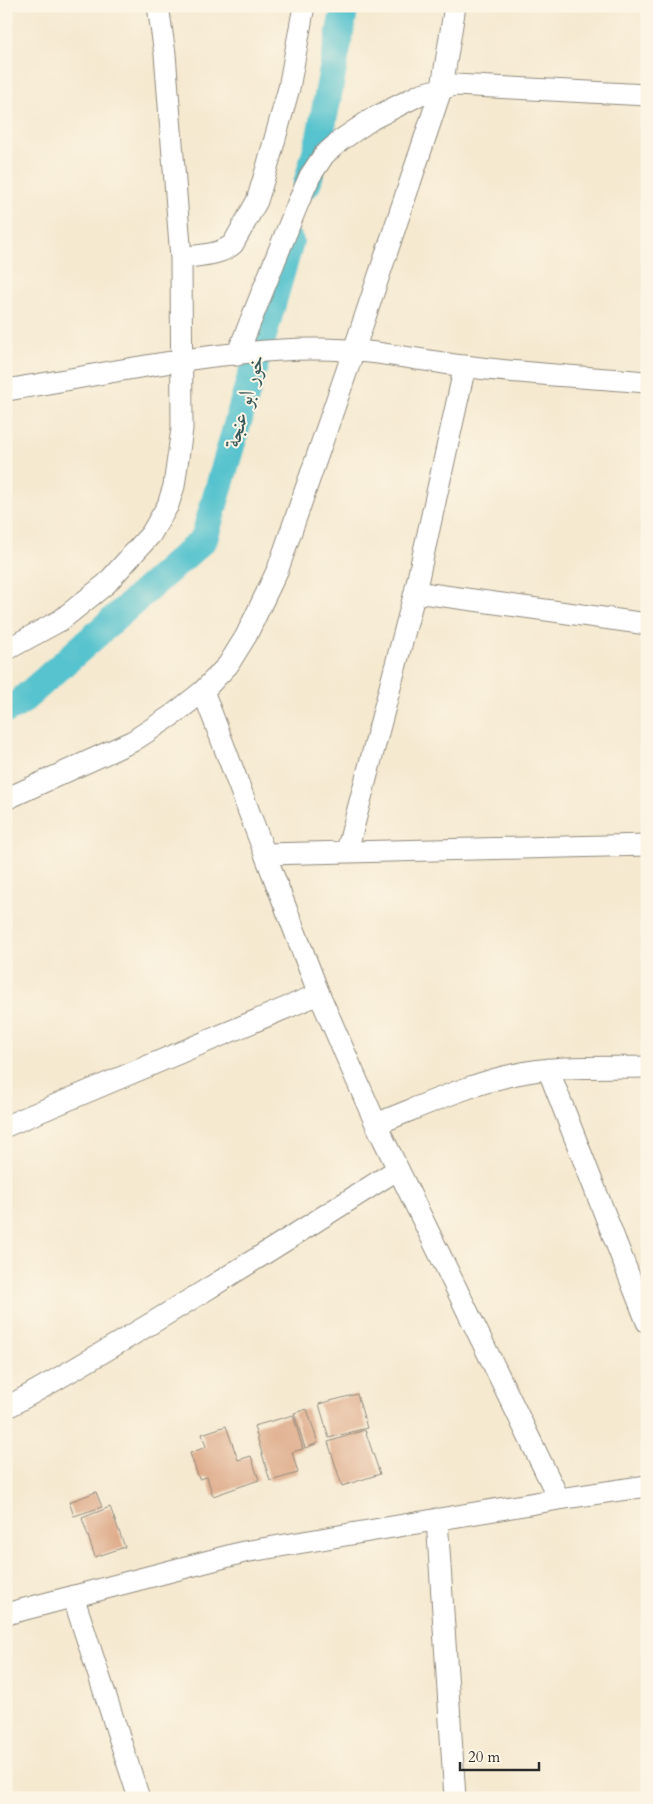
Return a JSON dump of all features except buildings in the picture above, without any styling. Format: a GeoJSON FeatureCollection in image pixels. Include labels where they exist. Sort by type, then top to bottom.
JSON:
{"type":"FeatureCollection","features":[{"type":"Feature","properties":{"kind":"street"},"geometry":{"type":"LineString","coordinates":[[6,650],[61,620],[93,596],[135,553],[161,520],[174,486],[182,429],[181,258],[165,54],[158,6]]}},
{"type":"Feature","properties":{"kind":"street"},"geometry":{"type":"LineString","coordinates":[[181,258],[217,253],[227,249],[233,244],[256,201],[289,88],[304,6]]}},
{"type":"Feature","properties":{"kind":"street"},"geometry":{"type":"LineString","coordinates":[[6,799],[133,741],[174,714],[203,692],[228,665],[246,636],[278,569],[442,87],[455,6]]}},
{"type":"Feature","properties":{"kind":"street"},"geometry":{"type":"LineString","coordinates":[[237,355],[310,176],[324,156],[341,140],[372,119],[399,103],[442,87],[467,85],[647,94]]}},
{"type":"Feature","properties":{"kind":"street"},"geometry":{"type":"LineString","coordinates":[[6,390],[182,361],[282,350],[314,349],[354,350],[465,366],[647,382]]}},
{"type":"Feature","properties":{"kind":"street"},"geometry":{"type":"LineString","coordinates":[[347,851],[415,592],[465,366]]}},
{"type":"Feature","properties":{"kind":"street"},"geometry":{"type":"LineString","coordinates":[[415,592],[647,624]]}},
{"type":"Feature","properties":{"kind":"street"},"geometry":{"type":"LineString","coordinates":[[203,692],[319,994],[376,1124],[559,1498]]}},
{"type":"Feature","properties":{"kind":"street"},"geometry":{"type":"LineString","coordinates":[[264,854],[647,845]]}},
{"type":"Feature","properties":{"kind":"street"},"geometry":{"type":"LineString","coordinates":[[6,1126],[319,994]]}},
{"type":"Feature","properties":{"kind":"street"},"geometry":{"type":"LineString","coordinates":[[376,1124],[491,1080],[548,1069],[647,1067]]}},
{"type":"Feature","properties":{"kind":"street"},"geometry":{"type":"LineString","coordinates":[[548,1069],[647,1322]]}},
{"type":"Feature","properties":{"kind":"street"},"geometry":{"type":"LineString","coordinates":[[6,1408],[106,1352],[398,1169]]}},
{"type":"Feature","properties":{"kind":"street"},"geometry":{"type":"LineString","coordinates":[[6,1614],[244,1552],[559,1498],[647,1486]]}},
{"type":"Feature","properties":{"kind":"street"},"geometry":{"type":"LineString","coordinates":[[437,1519],[455,1798]]}},
{"type":"Feature","properties":{"kind":"street"},"geometry":{"type":"LineString","coordinates":[[73,1596],[139,1798]]}},
{"type":"Feature","properties":{"kind":"waterway","name":"خور ابو عنجة"},"geometry":{"type":"LineString","coordinates":[[307,184],[320,137],[345,6]]}},
{"type":"Feature","properties":{"kind":"waterway","name":"خور ابو عنجة"},"geometry":{"type":"LineString","coordinates":[[6,710],[19,703],[204,539],[290,242]]}}]}
